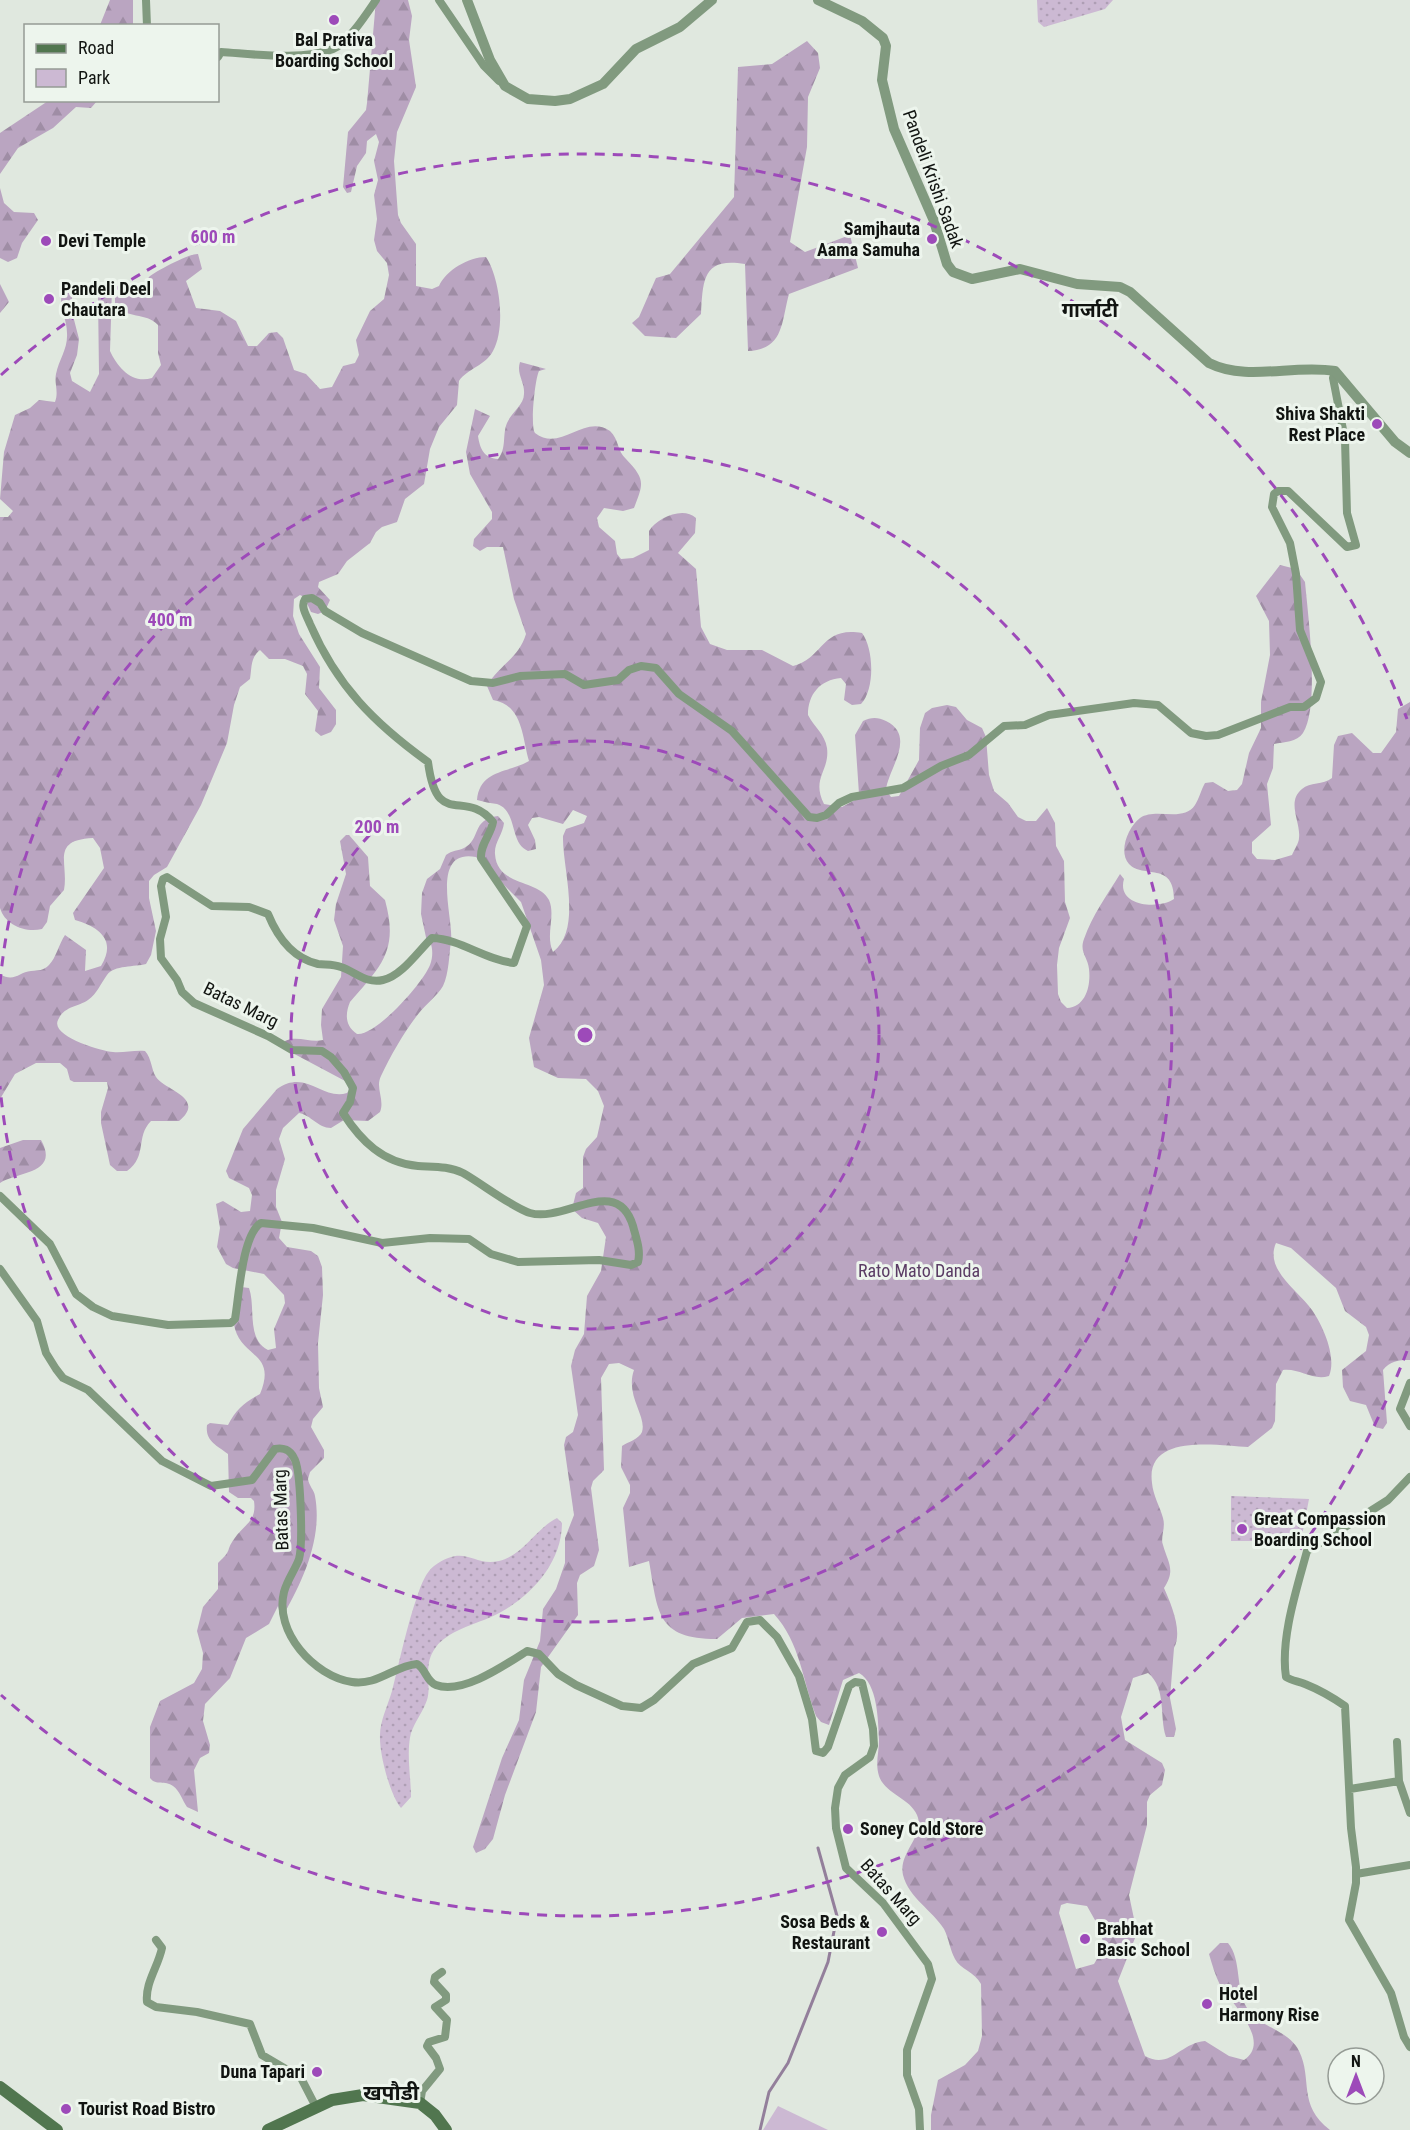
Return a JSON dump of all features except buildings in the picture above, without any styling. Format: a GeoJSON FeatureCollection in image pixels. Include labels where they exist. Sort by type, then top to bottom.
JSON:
{"type":"FeatureCollection","features":[{"type":"Feature","properties":{"kind":"main road"},"geometry":{"type":"LineString","coordinates":[[0,2087],[57,2130]]}},
{"type":"Feature","properties":{"kind":"main road"},"geometry":{"type":"LineString","coordinates":[[268,2130],[332,2100],[363,2095],[420,2103],[435,2115],[446,2130]]}},
{"type":"Feature","properties":{"kind":"street"},"geometry":{"type":"LineString","coordinates":[[146,0],[147,24]]}},
{"type":"Feature","properties":{"kind":"street"},"geometry":{"type":"LineString","coordinates":[[219,55],[221,52],[286,56],[335,49],[360,23],[376,0]]}},
{"type":"Feature","properties":{"kind":"street"},"geometry":{"type":"LineString","coordinates":[[439,0],[484,66],[505,86],[528,99],[555,101],[570,99],[603,84],[636,49],[680,27],[712,0]]}},
{"type":"Feature","properties":{"kind":"street"},"geometry":{"type":"LineString","coordinates":[[467,0],[490,60],[505,86]]}},
{"type":"Feature","properties":{"kind":"street","name":"Pandeli Krishi Sadak"},"geometry":{"type":"LineString","coordinates":[[818,0],[862,21],[882,34],[886,46],[882,80],[894,129],[934,221],[947,264],[957,275],[972,279],[1020,269],[1077,284],[1120,287],[1130,292],[1209,363],[1221,369],[1255,372],[1291,368],[1335,371]]}},
{"type":"Feature","properties":{"kind":"street"},"geometry":{"type":"LineString","coordinates":[[1335,371],[1395,442],[1410,453]]}},
{"type":"Feature","properties":{"kind":"street","name":"Batas Marg"},"geometry":{"type":"LineString","coordinates":[[0,1196],[50,1244],[76,1294],[112,1316],[168,1325],[231,1323],[235,1318],[239,1279],[246,1259],[249,1238],[254,1227],[261,1223],[312,1228],[382,1243],[430,1238],[469,1239],[491,1254],[518,1262],[598,1260],[631,1265],[638,1262],[640,1254],[632,1223],[627,1210],[620,1205],[593,1201],[544,1215],[528,1212],[462,1173],[448,1168],[400,1163],[371,1148],[356,1133],[343,1113],[350,1102],[353,1088],[344,1072],[331,1057],[322,1051],[292,1050],[268,1036],[194,1003],[182,992],[177,980],[161,958],[160,939],[166,917],[161,886],[163,879],[167,877],[212,906],[249,907],[268,914],[276,935],[293,951],[316,963],[339,966],[367,981],[385,980],[432,938],[456,943],[496,962],[514,963],[527,926],[481,858],[480,850],[492,830],[493,822],[486,813],[471,807],[455,807],[439,800],[432,788],[428,762],[389,732],[350,694],[338,677],[321,650],[303,608],[305,599],[312,598],[320,603],[325,611],[362,633],[471,681],[493,683],[520,676],[565,674],[584,685],[618,680],[629,670],[641,666],[656,668],[679,694],[732,731],[809,817],[817,818],[826,815],[838,803],[852,797],[903,788],[941,766],[969,755],[1004,726],[1024,725],[1049,715],[1134,703],[1158,705],[1191,733],[1206,736],[1242,727],[1290,707],[1304,707],[1316,698],[1321,682],[1300,630],[1296,574],[1290,543],[1274,513],[1272,501],[1278,490],[1288,491],[1347,547],[1356,545],[1347,513],[1345,440],[1334,378],[1335,371]]}},
{"type":"Feature","properties":{"kind":"street","name":"Batas Marg"},"geometry":{"type":"LineString","coordinates":[[0,1269],[37,1321],[46,1353],[63,1378],[88,1390],[162,1461],[211,1486],[221,1486],[252,1480],[275,1449],[283,1449],[290,1453],[297,1465],[301,1540],[299,1558],[284,1592],[283,1611],[303,1654],[325,1673],[339,1679],[368,1682],[417,1664],[431,1682],[448,1687],[480,1678],[527,1651],[534,1652],[558,1674],[576,1685],[622,1706],[641,1708],[654,1700],[693,1664],[732,1647],[747,1622],[760,1620],[767,1624],[777,1637],[800,1676],[812,1719],[816,1750],[823,1753],[828,1747],[845,1693],[851,1683],[862,1683],[873,1729],[874,1746],[870,1757],[845,1775],[838,1788],[835,1809],[836,1828],[846,1868],[883,1903],[928,1964],[932,1979],[907,2050],[907,2075],[919,2109],[920,2130]]}},
{"type":"Feature","properties":{"kind":"street"},"geometry":{"type":"LineString","coordinates":[[1410,1383],[1400,1409],[1410,1425]]}},
{"type":"Feature","properties":{"kind":"street"},"geometry":{"type":"LineString","coordinates":[[1410,1477],[1388,1500],[1307,1551],[1288,1633],[1286,1677],[1335,1697],[1345,1706],[1356,1874],[1349,1920],[1391,1993],[1404,2037],[1410,2047]]}},
{"type":"Feature","properties":{"kind":"street"},"geometry":{"type":"LineString","coordinates":[[1397,1742],[1399,1781],[1410,1813]]}},
{"type":"Feature","properties":{"kind":"street"},"geometry":{"type":"LineString","coordinates":[[1350,1789],[1399,1781]]}},
{"type":"Feature","properties":{"kind":"street"},"geometry":{"type":"LineString","coordinates":[[1356,1874],[1410,1865]]}},
{"type":"Feature","properties":{"kind":"street"},"geometry":{"type":"LineString","coordinates":[[156,1940],[162,1948],[159,1962],[146,1991],[147,2002],[156,2007],[197,2012],[250,2024],[262,2055],[301,2078],[316,2106]]}},
{"type":"Feature","properties":{"kind":"street"},"geometry":{"type":"LineString","coordinates":[[420,2103],[422,2091],[440,2069],[436,2058],[427,2046],[429,2042],[446,2037],[447,2020],[435,2007],[446,2000],[446,1995],[434,1982],[435,1977],[442,1972]]}},
{"type":"Feature","properties":{"kind":"green space"},"geometry":{"type":"Polygon","coordinates":[[[110,0],[133,0],[133,24],[100,24],[110,0]]]}},
{"type":"Feature","properties":{"kind":"green space"},"geometry":{"type":"Polygon","coordinates":[[[376,0],[408,0],[412,16],[409,40],[416,87],[397,132],[394,161],[398,215],[416,244],[416,286],[432,289],[439,286],[442,280],[459,265],[472,259],[486,257],[495,277],[500,303],[497,341],[490,356],[459,381],[457,405],[439,427],[430,449],[424,484],[405,499],[397,522],[382,527],[376,532],[370,543],[347,561],[338,574],[319,582],[318,587],[330,600],[325,611],[318,614],[311,612],[304,597],[300,595],[294,599],[293,616],[299,634],[320,667],[319,688],[336,710],[336,724],[331,732],[321,736],[315,731],[318,711],[305,694],[307,674],[303,666],[285,659],[269,659],[260,650],[253,660],[250,679],[240,687],[227,743],[201,805],[167,867],[149,881],[149,898],[156,931],[151,955],[146,964],[114,969],[91,998],[67,1009],[58,1020],[58,1026],[62,1032],[88,1046],[113,1052],[145,1051],[160,1082],[186,1100],[188,1106],[186,1113],[179,1121],[151,1121],[143,1133],[140,1153],[133,1165],[127,1171],[117,1171],[110,1165],[101,1123],[101,1112],[108,1088],[107,1082],[74,1082],[70,1080],[67,1069],[60,1063],[36,1063],[15,1074],[0,1099],[0,974],[13,977],[45,968],[54,959],[65,935],[86,950],[85,971],[101,966],[107,949],[103,936],[91,926],[75,920],[73,913],[104,868],[100,848],[93,838],[71,843],[66,848],[64,890],[50,906],[47,922],[42,929],[29,930],[16,926],[6,919],[0,908],[0,517],[8,517],[13,511],[0,499],[4,452],[15,415],[30,408],[39,400],[55,402],[56,374],[67,339],[67,327],[61,302],[63,291],[66,289],[72,293],[72,312],[79,339],[77,355],[70,373],[72,381],[90,392],[99,374],[98,296],[102,284],[109,280],[112,288],[110,351],[122,369],[132,377],[152,378],[161,365],[158,353],[158,325],[148,318],[120,309],[115,305],[115,297],[122,294],[139,294],[149,277],[172,263],[194,254],[198,254],[202,269],[186,281],[196,308],[220,311],[236,321],[248,346],[257,346],[269,333],[277,332],[283,338],[294,370],[306,374],[320,389],[332,387],[343,366],[355,363],[359,355],[356,340],[370,311],[384,299],[389,275],[387,263],[377,251],[374,240],[377,219],[374,195],[378,180],[374,161],[379,142],[376,134],[367,141],[366,153],[357,166],[351,192],[347,193],[343,187],[348,132],[366,110],[376,0]]]}},
{"type":"Feature","properties":{"kind":"green space"},"geometry":{"type":"Polygon","coordinates":[[[1037,0],[1113,0],[1105,9],[1044,27],[1038,22],[1037,0]]]}},
{"type":"Feature","properties":{"kind":"green space"},"geometry":{"type":"Polygon","coordinates":[[[807,41],[818,53],[820,68],[808,97],[807,147],[790,242],[805,252],[850,235],[858,268],[789,294],[779,333],[775,340],[760,349],[748,351],[745,264],[721,264],[708,273],[703,290],[701,314],[676,338],[645,336],[632,323],[639,317],[656,278],[670,274],[734,197],[738,67],[772,64],[807,41]]]}},
{"type":"Feature","properties":{"kind":"green space"},"geometry":{"type":"Polygon","coordinates":[[[46,102],[96,102],[91,108],[76,107],[53,128],[18,148],[0,174],[0,133],[46,102]]]}},
{"type":"Feature","properties":{"kind":"green space"},"geometry":{"type":"Polygon","coordinates":[[[0,188],[4,203],[14,212],[34,213],[38,220],[22,243],[17,258],[8,262],[0,258],[0,188]]]}},
{"type":"Feature","properties":{"kind":"green space"},"geometry":{"type":"Polygon","coordinates":[[[0,284],[9,302],[0,313],[0,284]]]}},
{"type":"Feature","properties":{"kind":"green space","name":"Rato Mato Danda"},"geometry":{"type":"Polygon","coordinates":[[[520,362],[546,369],[539,371],[536,383],[533,412],[535,433],[554,439],[591,427],[600,427],[610,431],[623,456],[640,477],[640,493],[634,508],[623,511],[604,508],[597,518],[599,527],[615,541],[617,554],[621,559],[633,558],[649,550],[649,531],[664,518],[684,513],[696,518],[695,533],[678,553],[696,569],[701,627],[710,644],[727,650],[762,650],[793,666],[803,662],[830,638],[838,634],[862,633],[871,659],[871,679],[866,697],[861,704],[852,705],[844,700],[846,684],[841,678],[821,685],[810,701],[808,715],[824,739],[827,748],[826,763],[819,788],[824,804],[842,807],[855,800],[859,794],[855,735],[863,721],[874,718],[886,721],[895,727],[899,735],[898,753],[886,790],[891,797],[899,796],[919,760],[920,728],[925,713],[932,708],[947,705],[956,707],[967,720],[982,728],[986,737],[989,775],[994,791],[1008,803],[1018,817],[1026,821],[1036,821],[1047,808],[1055,823],[1056,846],[1064,861],[1065,902],[1070,918],[1059,948],[1057,965],[1058,994],[1061,1002],[1067,1008],[1079,1004],[1086,994],[1089,975],[1083,951],[1084,939],[1095,914],[1120,874],[1124,879],[1123,888],[1126,895],[1132,900],[1149,905],[1174,899],[1173,887],[1163,875],[1135,868],[1126,859],[1124,847],[1132,827],[1146,815],[1177,814],[1190,810],[1195,805],[1205,783],[1213,782],[1228,791],[1237,790],[1242,784],[1249,753],[1261,728],[1261,702],[1270,655],[1269,621],[1256,596],[1280,565],[1296,569],[1305,582],[1312,660],[1311,703],[1303,733],[1290,741],[1274,744],[1273,768],[1267,784],[1271,825],[1252,842],[1252,853],[1257,859],[1275,860],[1292,855],[1299,838],[1295,806],[1297,794],[1305,787],[1332,778],[1334,745],[1338,736],[1352,733],[1373,753],[1381,753],[1396,732],[1398,709],[1410,702],[1410,1360],[1395,1362],[1383,1370],[1387,1423],[1383,1429],[1375,1427],[1366,1405],[1350,1401],[1343,1387],[1342,1370],[1366,1351],[1369,1335],[1366,1327],[1345,1311],[1336,1288],[1291,1248],[1276,1243],[1274,1253],[1279,1271],[1312,1310],[1324,1333],[1330,1351],[1329,1376],[1317,1377],[1283,1370],[1276,1384],[1275,1421],[1272,1428],[1248,1447],[1203,1445],[1172,1449],[1160,1456],[1153,1467],[1152,1483],[1164,1525],[1162,1542],[1170,1566],[1170,1576],[1164,1588],[1177,1626],[1170,1698],[1176,1729],[1174,1737],[1166,1737],[1158,1687],[1148,1673],[1133,1678],[1121,1717],[1125,1740],[1162,1763],[1165,1770],[1162,1785],[1150,1795],[1147,1802],[1147,1825],[1129,1895],[1137,1933],[1118,1981],[1145,2056],[1161,2060],[1205,2041],[1229,2056],[1244,2060],[1252,2052],[1254,2043],[1252,2033],[1247,2022],[1220,1985],[1209,1954],[1220,1943],[1228,1943],[1235,1958],[1241,1992],[1247,2008],[1259,2020],[1282,2033],[1299,2051],[1303,2061],[1309,2101],[1320,2121],[1330,2130],[931,2130],[931,2115],[938,2080],[965,2065],[978,2051],[982,2036],[981,1984],[975,1976],[957,1962],[944,1929],[915,1897],[903,1875],[904,1859],[919,1823],[914,1809],[886,1787],[879,1776],[877,1713],[870,1685],[859,1673],[843,1680],[829,1725],[821,1722],[816,1716],[790,1637],[774,1614],[742,1618],[717,1639],[697,1638],[671,1628],[658,1608],[649,1561],[629,1567],[623,1508],[630,1493],[630,1485],[621,1467],[622,1446],[638,1437],[643,1426],[632,1388],[634,1370],[619,1363],[609,1364],[601,1378],[604,1470],[593,1481],[591,1488],[599,1550],[594,1566],[580,1575],[577,1583],[578,1615],[541,1667],[536,1712],[505,1795],[493,1839],[485,1849],[476,1853],[473,1847],[502,1758],[519,1720],[524,1680],[540,1641],[543,1609],[556,1589],[565,1563],[565,1538],[574,1515],[564,1445],[566,1437],[573,1432],[578,1415],[571,1366],[575,1350],[584,1334],[587,1296],[601,1271],[606,1237],[598,1223],[582,1218],[572,1209],[576,1193],[583,1188],[583,1157],[586,1149],[597,1137],[604,1106],[598,1091],[586,1079],[558,1078],[534,1067],[529,1038],[544,985],[541,960],[521,902],[476,857],[462,857],[453,863],[448,874],[451,941],[445,981],[441,990],[408,1028],[379,1080],[380,1112],[368,1121],[344,1120],[331,1128],[322,1126],[299,1113],[283,1128],[279,1139],[285,1159],[276,1190],[276,1207],[282,1222],[279,1238],[287,1247],[311,1251],[318,1256],[322,1267],[323,1295],[318,1343],[319,1388],[323,1407],[313,1419],[311,1427],[324,1450],[324,1458],[310,1472],[308,1479],[314,1494],[317,1512],[313,1544],[303,1576],[281,1619],[278,1606],[269,1624],[246,1638],[230,1678],[205,1704],[203,1721],[210,1745],[209,1753],[200,1758],[194,1770],[198,1812],[187,1807],[173,1786],[155,1782],[150,1778],[150,1727],[160,1701],[194,1683],[202,1669],[203,1653],[197,1631],[203,1607],[218,1589],[218,1563],[254,1514],[254,1501],[251,1498],[238,1498],[229,1492],[228,1454],[212,1442],[207,1430],[207,1425],[210,1423],[228,1425],[241,1406],[260,1394],[264,1381],[262,1363],[245,1346],[235,1329],[234,1313],[241,1287],[249,1288],[254,1331],[261,1345],[268,1350],[276,1348],[274,1329],[285,1303],[284,1295],[264,1274],[233,1268],[226,1264],[217,1247],[220,1228],[216,1204],[223,1201],[241,1212],[250,1211],[252,1195],[249,1188],[229,1178],[226,1171],[243,1129],[277,1089],[287,1083],[297,1082],[306,1083],[330,1093],[347,1093],[349,1090],[347,1082],[285,1049],[285,1041],[290,1039],[323,1040],[322,1009],[341,977],[343,946],[334,920],[336,904],[346,874],[340,841],[349,835],[368,857],[370,886],[385,900],[389,918],[390,932],[384,957],[371,978],[348,1006],[348,1024],[357,1034],[375,1027],[387,1018],[426,973],[432,953],[430,941],[427,942],[421,914],[422,893],[427,879],[440,869],[446,855],[469,844],[480,825],[489,818],[498,816],[504,823],[495,850],[497,865],[510,878],[537,889],[549,900],[551,906],[550,939],[553,952],[562,942],[567,929],[569,897],[563,836],[566,829],[584,823],[587,816],[573,810],[563,824],[539,817],[532,818],[528,825],[535,840],[536,849],[528,851],[518,841],[504,808],[497,804],[477,800],[479,790],[489,777],[529,761],[516,715],[503,703],[493,700],[487,686],[513,656],[526,634],[514,599],[503,547],[487,547],[480,551],[473,546],[474,539],[492,519],[492,512],[470,474],[466,452],[475,409],[490,416],[478,436],[482,449],[489,457],[498,459],[501,455],[507,423],[523,398],[524,390],[520,362]],[[1067,1903],[1061,1905],[1059,1913],[1076,1969],[1094,1964],[1104,1947],[1100,1929],[1087,1906],[1067,1903]]]}},
{"type":"Feature","properties":{"kind":"green space"},"geometry":{"type":"Polygon","coordinates":[[[23,1140],[41,1140],[45,1159],[34,1170],[0,1183],[0,1148],[23,1140]]]}},
{"type":"Feature","properties":{"kind":"green space"},"geometry":{"type":"Polygon","coordinates":[[[1231,1496],[1309,1499],[1301,1541],[1231,1541],[1231,1496]]]}},
{"type":"Feature","properties":{"kind":"green space"},"geometry":{"type":"Polygon","coordinates":[[[557,1518],[562,1523],[556,1553],[540,1580],[504,1610],[461,1629],[441,1641],[432,1654],[428,1668],[427,1700],[411,1733],[409,1757],[411,1797],[401,1808],[393,1794],[386,1773],[381,1752],[380,1730],[410,1618],[424,1579],[434,1566],[454,1556],[490,1562],[508,1558],[557,1518]]]}},
{"type":"Feature","properties":{"kind":"green space"},"geometry":{"type":"Polygon","coordinates":[[[778,2106],[828,2130],[763,2130],[778,2106]]]}},
{"type":"Feature","properties":{"kind":"waterway"},"geometry":{"type":"LineString","coordinates":[[760,2130],[769,2092],[788,2063],[828,1962],[837,1916],[818,1848]]}},
{"type":"Feature","properties":{"kind":"place","name":"Bal Prativa Boarding School"},"geometry":{"type":"Point","coordinates":[334,20]}},
{"type":"Feature","properties":{"kind":"place","name":"Samjhauta Aama Samuha"},"geometry":{"type":"Point","coordinates":[932,239]}},
{"type":"Feature","properties":{"kind":"place","name":"Devi Temple"},"geometry":{"type":"Point","coordinates":[46,241]}},
{"type":"Feature","properties":{"kind":"place","name":"Pandeli Deel Chautara"},"geometry":{"type":"Point","coordinates":[49,299]}},
{"type":"Feature","properties":{"kind":"place","name":"Shiva Shakti Rest Place"},"geometry":{"type":"Point","coordinates":[1377,424]}},
{"type":"Feature","properties":{"kind":"place","name":"Great Compassion Boarding School"},"geometry":{"type":"Point","coordinates":[1242,1529]}},
{"type":"Feature","properties":{"kind":"place","name":"Soney Cold Store"},"geometry":{"type":"Point","coordinates":[848,1829]}},
{"type":"Feature","properties":{"kind":"place","name":"Sosa Beds & Restaurant"},"geometry":{"type":"Point","coordinates":[882,1932]}},
{"type":"Feature","properties":{"kind":"place","name":"Brabhat Basic School"},"geometry":{"type":"Point","coordinates":[1085,1939]}},
{"type":"Feature","properties":{"kind":"place","name":"Hotel Harmony Rise"},"geometry":{"type":"Point","coordinates":[1207,2004]}},
{"type":"Feature","properties":{"kind":"place","name":"Duna Tapari"},"geometry":{"type":"Point","coordinates":[317,2072]}},
{"type":"Feature","properties":{"kind":"place","name":"Tourist Road Bistro"},"geometry":{"type":"Point","coordinates":[66,2109]}},
{"type":"Feature","properties":{"kind":"district","name":"गार्जाटी"},"geometry":{"type":"Point","coordinates":[1090,310]}},
{"type":"Feature","properties":{"kind":"district","name":"खपौडी"},"geometry":{"type":"Point","coordinates":[391,2093]}}]}
